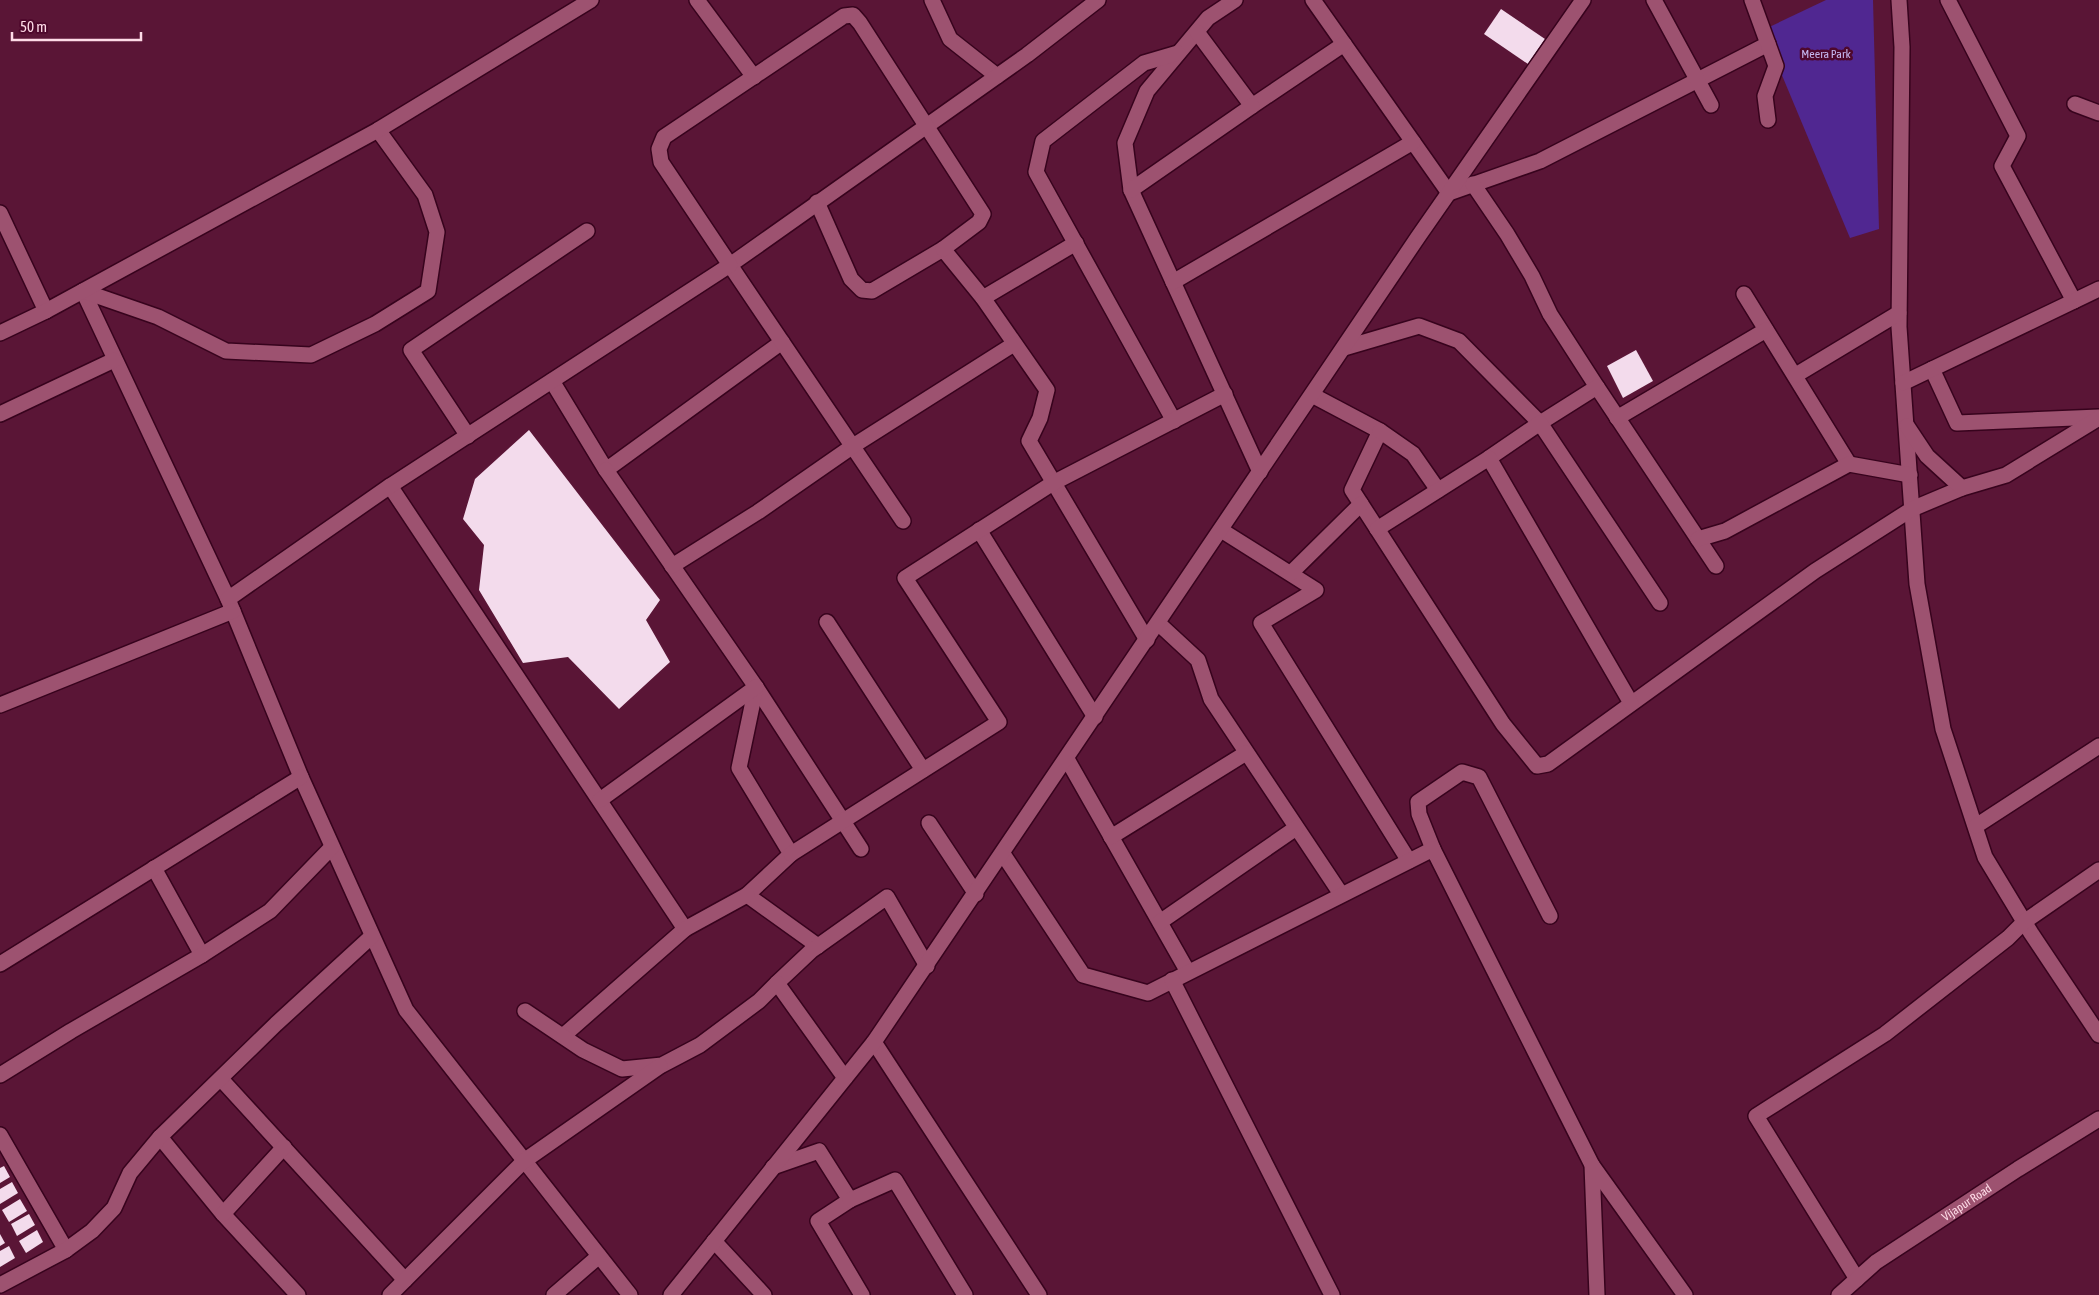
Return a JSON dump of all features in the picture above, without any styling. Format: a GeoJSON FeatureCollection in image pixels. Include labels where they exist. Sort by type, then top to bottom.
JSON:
{"type":"FeatureCollection","features":[{"type":"Feature","properties":{"kind":"street"},"geometry":{"type":"LineString","coordinates":[[0,332],[46,311],[378,130],[591,0]]}},
{"type":"Feature","properties":{"kind":"street"},"geometry":{"type":"LineString","coordinates":[[697,0],[754,76]]}},
{"type":"Feature","properties":{"kind":"street"},"geometry":{"type":"LineString","coordinates":[[932,0],[950,39],[997,76]]}},
{"type":"Feature","properties":{"kind":"street"},"geometry":{"type":"LineString","coordinates":[[0,705],[231,605],[390,486],[730,265],[997,76],[1098,0]]}},
{"type":"Feature","properties":{"kind":"street"},"geometry":{"type":"LineString","coordinates":[[1235,0],[1208,18],[1147,90],[1125,142],[1131,190],[1260,472]]}},
{"type":"Feature","properties":{"kind":"street"},"geometry":{"type":"LineString","coordinates":[[1312,0],[1449,193]]}},
{"type":"Feature","properties":{"kind":"street"},"geometry":{"type":"LineString","coordinates":[[672,1295],[874,1042],[1449,193],[1583,0]]}},
{"type":"Feature","properties":{"kind":"street"},"geometry":{"type":"LineString","coordinates":[[1654,0],[1711,105]]}},
{"type":"Feature","properties":{"kind":"street"},"geometry":{"type":"LineString","coordinates":[[1752,0],[1776,66],[1765,96],[1768,120]]}},
{"type":"Feature","properties":{"kind":"street"},"geometry":{"type":"LineString","coordinates":[[1948,0],[2018,136],[2002,166],[2074,301]]}},
{"type":"Feature","properties":{"kind":"street"},"geometry":{"type":"LineString","coordinates":[[1903,1],[1899,313],[1917,584],[1943,729],[1985,857],[2024,922],[2099,1035]]}},
{"type":"Feature","properties":{"kind":"street"},"geometry":{"type":"LineString","coordinates":[[817,202],[851,278],[862,290],[872,291],[943,249],[980,222],[983,214],[853,15],[844,16],[664,137],[659,150],[661,162],[903,521]]}},
{"type":"Feature","properties":{"kind":"street"},"geometry":{"type":"LineString","coordinates":[[1196,32],[1252,106]]}},
{"type":"Feature","properties":{"kind":"street"},"geometry":{"type":"LineString","coordinates":[[1131,190],[1344,44]]}},
{"type":"Feature","properties":{"kind":"street"},"geometry":{"type":"LineString","coordinates":[[1449,193],[1540,161],[1768,44]]}},
{"type":"Feature","properties":{"kind":"street"},"geometry":{"type":"LineString","coordinates":[[1174,420],[1036,172],[1043,141],[1144,63],[1178,53]]}},
{"type":"Feature","properties":{"kind":"street"},"geometry":{"type":"LineString","coordinates":[[2075,104],[2099,113]]}},
{"type":"Feature","properties":{"kind":"street"},"geometry":{"type":"LineString","coordinates":[[83,291],[158,317],[226,351],[311,354],[375,324],[428,292],[437,232],[425,196],[378,130]]}},
{"type":"Feature","properties":{"kind":"street"},"geometry":{"type":"LineString","coordinates":[[1173,282],[1413,142]]}},
{"type":"Feature","properties":{"kind":"street"},"geometry":{"type":"LineString","coordinates":[[1473,184],[1512,242],[1532,276],[1550,314],[1597,388],[1716,566]]}},
{"type":"Feature","properties":{"kind":"street"},"geometry":{"type":"LineString","coordinates":[[0,213],[46,311]]}},
{"type":"Feature","properties":{"kind":"street"},"geometry":{"type":"LineString","coordinates":[[468,436],[411,350],[587,231]]}},
{"type":"Feature","properties":{"kind":"street"},"geometry":{"type":"LineString","coordinates":[[983,298],[1076,243]]}},
{"type":"Feature","properties":{"kind":"street"},"geometry":{"type":"LineString","coordinates":[[943,249],[983,298],[1047,390],[1040,418],[1029,442],[1147,640]]}},
{"type":"Feature","properties":{"kind":"street"},"geometry":{"type":"LineString","coordinates":[[1903,382],[2099,288]]}},
{"type":"Feature","properties":{"kind":"street"},"geometry":{"type":"LineString","coordinates":[[83,291],[231,605],[301,777],[406,1010],[630,1295]]}},
{"type":"Feature","properties":{"kind":"street"},"geometry":{"type":"LineString","coordinates":[[1744,294],[1796,375],[1849,464]]}},
{"type":"Feature","properties":{"kind":"street"},"geometry":{"type":"LineString","coordinates":[[1796,375],[1899,313]]}},
{"type":"Feature","properties":{"kind":"street"},"geometry":{"type":"LineString","coordinates":[[1344,348],[1419,326],[1460,341],[1540,424],[1660,603]]}},
{"type":"Feature","properties":{"kind":"street"},"geometry":{"type":"LineString","coordinates":[[1618,418],[1766,330]]}},
{"type":"Feature","properties":{"kind":"street"},"geometry":{"type":"LineString","coordinates":[[606,470],[782,342]]}},
{"type":"Feature","properties":{"kind":"street"},"geometry":{"type":"LineString","coordinates":[[672,566],[758,512],[853,446],[1014,344]]}},
{"type":"Feature","properties":{"kind":"street"},"geometry":{"type":"LineString","coordinates":[[0,414],[114,360]]}},
{"type":"Feature","properties":{"kind":"street"},"geometry":{"type":"LineString","coordinates":[[1932,369],[1957,423],[2099,418]]}},
{"type":"Feature","properties":{"kind":"street"},"geometry":{"type":"LineString","coordinates":[[552,381],[606,470],[756,687],[861,849]]}},
{"type":"Feature","properties":{"kind":"street"},"geometry":{"type":"LineString","coordinates":[[1377,529],[1597,388]]}},
{"type":"Feature","properties":{"kind":"street"},"geometry":{"type":"LineString","coordinates":[[562,1036],[685,929],[747,895],[791,854],[820,833],[843,821],[999,722],[905,578],[1053,483],[1225,394]]}},
{"type":"Feature","properties":{"kind":"street"},"geometry":{"type":"LineString","coordinates":[[1312,395],[1380,431],[1413,454],[1438,490]]}},
{"type":"Feature","properties":{"kind":"street"},"geometry":{"type":"LineString","coordinates":[[1380,431],[1352,490],[1503,724],[1537,766],[1548,764],[1815,571],[1912,509],[1962,488],[2006,475],[2099,418]]}},
{"type":"Feature","properties":{"kind":"street"},"geometry":{"type":"LineString","coordinates":[[1906,425],[1928,456],[1962,488]]}},
{"type":"Feature","properties":{"kind":"street"},"geometry":{"type":"LineString","coordinates":[[1489,458],[1631,703]]}},
{"type":"Feature","properties":{"kind":"street"},"geometry":{"type":"LineString","coordinates":[[1698,539],[1725,531],[1849,464],[1910,475]]}},
{"type":"Feature","properties":{"kind":"street"},"geometry":{"type":"LineString","coordinates":[[390,486],[685,929]]}},
{"type":"Feature","properties":{"kind":"street"},"geometry":{"type":"LineString","coordinates":[[1291,573],[1361,504]]}},
{"type":"Feature","properties":{"kind":"street"},"geometry":{"type":"LineString","coordinates":[[979,530],[1095,716]]}},
{"type":"Feature","properties":{"kind":"street"},"geometry":{"type":"LineString","coordinates":[[1221,530],[1316,590],[1261,623],[1409,861]]}},
{"type":"Feature","properties":{"kind":"street"},"geometry":{"type":"LineString","coordinates":[[827,622],[923,770]]}},
{"type":"Feature","properties":{"kind":"street"},"geometry":{"type":"LineString","coordinates":[[1158,623],[1198,660],[1211,699],[1341,894]]}},
{"type":"Feature","properties":{"kind":"street"},"geometry":{"type":"LineString","coordinates":[[600,800],[756,687]]}},
{"type":"Feature","properties":{"kind":"street"},"geometry":{"type":"LineString","coordinates":[[756,687],[739,768],[791,854]]}},
{"type":"Feature","properties":{"kind":"street"},"geometry":{"type":"LineString","coordinates":[[1976,826],[2099,746]]}},
{"type":"Feature","properties":{"kind":"street"},"geometry":{"type":"LineString","coordinates":[[1111,837],[1246,753]]}},
{"type":"Feature","properties":{"kind":"street"},"geometry":{"type":"LineString","coordinates":[[1067,759],[1188,972]]}},
{"type":"Feature","properties":{"kind":"street"},"geometry":{"type":"LineString","coordinates":[[1550,916],[1479,777],[1462,772],[1418,802],[1419,814],[1432,849],[1592,1165],[1686,1295]]}},
{"type":"Feature","properties":{"kind":"street"},"geometry":{"type":"LineString","coordinates":[[0,964],[301,777]]}},
{"type":"Feature","properties":{"kind":"street"},"geometry":{"type":"LineString","coordinates":[[929,823],[976,894]]}},
{"type":"Feature","properties":{"kind":"street"},"geometry":{"type":"LineString","coordinates":[[1160,922],[1296,828]]}},
{"type":"Feature","properties":{"kind":"street"},"geometry":{"type":"LineString","coordinates":[[0,1076],[71,1031],[202,955],[270,911],[332,847]]}},
{"type":"Feature","properties":{"kind":"street"},"geometry":{"type":"LineString","coordinates":[[1003,854],[1082,976],[1148,992],[1432,849]]}},
{"type":"Feature","properties":{"kind":"street"},"geometry":{"type":"LineString","coordinates":[[154,868],[202,955]]}},
{"type":"Feature","properties":{"kind":"street"},"geometry":{"type":"LineString","coordinates":[[1857,1279],[1756,1116],[1885,1034],[2008,938],[2024,922],[2099,870]]}},
{"type":"Feature","properties":{"kind":"street"},"geometry":{"type":"LineString","coordinates":[[747,895],[818,946]]}},
{"type":"Feature","properties":{"kind":"street"},"geometry":{"type":"LineString","coordinates":[[390,1295],[524,1161],[662,1065],[700,1045],[759,1002],[818,946],[887,897],[927,966]]}},
{"type":"Feature","properties":{"kind":"street"},"geometry":{"type":"LineString","coordinates":[[0,1285],[66,1250],[92,1231],[114,1208],[130,1173],[160,1137],[222,1079],[276,1024],[372,936]]}},
{"type":"Feature","properties":{"kind":"street"},"geometry":{"type":"LineString","coordinates":[[1172,980],[1332,1295]]}},
{"type":"Feature","properties":{"kind":"street"},"geometry":{"type":"LineString","coordinates":[[777,983],[845,1078]]}},
{"type":"Feature","properties":{"kind":"street"},"geometry":{"type":"LineString","coordinates":[[525,1011],[583,1050],[622,1069],[662,1065]]}},
{"type":"Feature","properties":{"kind":"street"},"geometry":{"type":"LineString","coordinates":[[874,1042],[1039,1295]]}},
{"type":"Feature","properties":{"kind":"street"},"geometry":{"type":"LineString","coordinates":[[222,1079],[405,1280]]}},
{"type":"Feature","properties":{"kind":"street","name":"Vijapur Road"},"geometry":{"type":"LineString","coordinates":[[1839,1295],[1884,1256],[2099,1119]]}},
{"type":"Feature","properties":{"kind":"street"},"geometry":{"type":"LineString","coordinates":[[0,1134],[66,1250]]}},
{"type":"Feature","properties":{"kind":"street"},"geometry":{"type":"LineString","coordinates":[[160,1137],[223,1214],[298,1295]]}},
{"type":"Feature","properties":{"kind":"street"},"geometry":{"type":"LineString","coordinates":[[223,1214],[284,1147]]}},
{"type":"Feature","properties":{"kind":"street"},"geometry":{"type":"LineString","coordinates":[[774,1167],[818,1151],[850,1200]]}},
{"type":"Feature","properties":{"kind":"street"},"geometry":{"type":"LineString","coordinates":[[1592,1165],[1596,1295]]}},
{"type":"Feature","properties":{"kind":"street"},"geometry":{"type":"LineString","coordinates":[[862,1295],[818,1221],[850,1200],[896,1180],[965,1295]]}},
{"type":"Feature","properties":{"kind":"street"},"geometry":{"type":"LineString","coordinates":[[714,1241],[764,1295]]}},
{"type":"Feature","properties":{"kind":"street"},"geometry":{"type":"LineString","coordinates":[[554,1295],[599,1256]]}},
{"type":"Feature","properties":{"kind":"green space","name":"Meera Park"},"geometry":{"type":"Polygon","coordinates":[[[1826,0],[1873,0],[1879,229],[1850,238],[1763,30],[1826,0]]]}},
{"type":"Feature","properties":{"kind":"building"},"geometry":{"type":"Polygon","coordinates":[[[1501,9],[1545,39],[1528,64],[1484,34],[1501,9]]]}},
{"type":"Feature","properties":{"kind":"building"},"geometry":{"type":"Polygon","coordinates":[[[1636,350],[1653,381],[1623,398],[1607,366],[1636,350]]]}},
{"type":"Feature","properties":{"kind":"building"},"geometry":{"type":"Polygon","coordinates":[[[529,430],[660,600],[646,620],[670,662],[619,709],[568,657],[523,663],[479,590],[484,545],[463,519],[475,479],[529,430]]]}},
{"type":"Feature","properties":{"kind":"building"},"geometry":{"type":"Polygon","coordinates":[[[4,1166],[10,1177],[0,1183],[0,1168],[4,1166]]]}},
{"type":"Feature","properties":{"kind":"building"},"geometry":{"type":"Polygon","coordinates":[[[12,1182],[18,1193],[0,1204],[0,1189],[12,1182]]]}},
{"type":"Feature","properties":{"kind":"building"},"geometry":{"type":"Polygon","coordinates":[[[20,1199],[27,1211],[9,1222],[2,1210],[20,1199]]]}},
{"type":"Feature","properties":{"kind":"building"},"geometry":{"type":"Polygon","coordinates":[[[29,1214],[35,1225],[17,1236],[11,1224],[29,1214]]]}},
{"type":"Feature","properties":{"kind":"building"},"geometry":{"type":"Polygon","coordinates":[[[37,1230],[43,1242],[26,1253],[19,1241],[37,1230]]]}},
{"type":"Feature","properties":{"kind":"building"},"geometry":{"type":"Polygon","coordinates":[[[0,1234],[5,1243],[0,1246],[0,1234]]]}},
{"type":"Feature","properties":{"kind":"building"},"geometry":{"type":"Polygon","coordinates":[[[9,1246],[15,1258],[0,1267],[0,1251],[9,1246]]]}}]}
